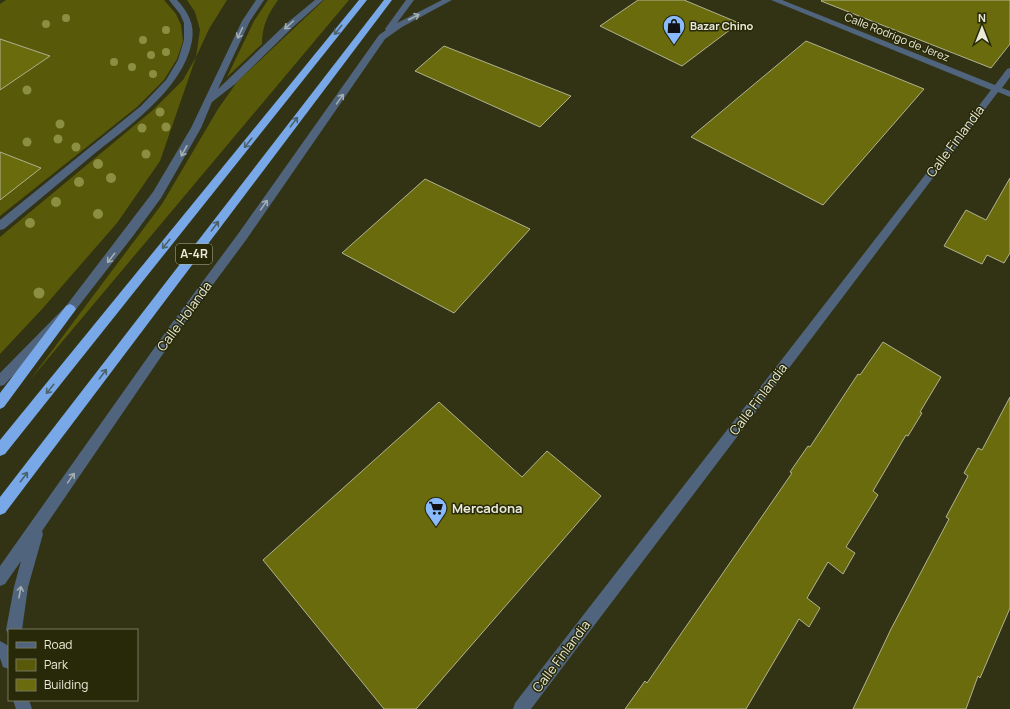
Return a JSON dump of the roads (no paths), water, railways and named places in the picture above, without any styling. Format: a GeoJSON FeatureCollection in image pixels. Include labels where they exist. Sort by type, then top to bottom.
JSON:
{"type":"FeatureCollection","features":[{"type":"Feature","properties":{"kind":"highway","name":"A-4R"},"geometry":{"type":"LineString","coordinates":[[0,450],[363,0]]}},
{"type":"Feature","properties":{"kind":"highway","name":"A-4R"},"geometry":{"type":"LineString","coordinates":[[0,508],[388,0]]}},
{"type":"Feature","properties":{"kind":"highway"},"geometry":{"type":"LineString","coordinates":[[0,403],[70,309]]}},
{"type":"Feature","properties":{"kind":"street"},"geometry":{"type":"LineString","coordinates":[[0,226],[144,108],[169,82],[182,60],[188,40],[188,23],[184,13],[173,0]]}},
{"type":"Feature","properties":{"kind":"street"},"geometry":{"type":"LineString","coordinates":[[0,381],[70,309],[157,195],[182,153],[209,101],[246,21],[260,0]]}},
{"type":"Feature","properties":{"kind":"street"},"geometry":{"type":"LineString","coordinates":[[209,101],[232,82],[290,24],[319,0]]}},
{"type":"Feature","properties":{"kind":"street"},"geometry":{"type":"LineString","coordinates":[[382,38],[410,0]]}},
{"type":"Feature","properties":{"kind":"street","name":"Calle Holanda"},"geometry":{"type":"LineString","coordinates":[[0,579],[176,326],[251,224],[382,38],[399,25],[448,0]]}},
{"type":"Feature","properties":{"kind":"street","name":"Calle Rodrigo de Jerez"},"geometry":{"type":"LineString","coordinates":[[775,0],[1010,94]]}},
{"type":"Feature","properties":{"kind":"street","name":"Calle Finlandia"},"geometry":{"type":"LineString","coordinates":[[521,709],[1010,71]]}},
{"type":"Feature","properties":{"kind":"street"},"geometry":{"type":"LineString","coordinates":[[14,629],[21,587],[38,524]]}},
{"type":"Feature","properties":{"kind":"place","name":"Bazar Chino"},"geometry":{"type":"Point","coordinates":[674,46]}},
{"type":"Feature","properties":{"kind":"place","name":"Mercadona"},"geometry":{"type":"Point","coordinates":[436,528]}}]}
